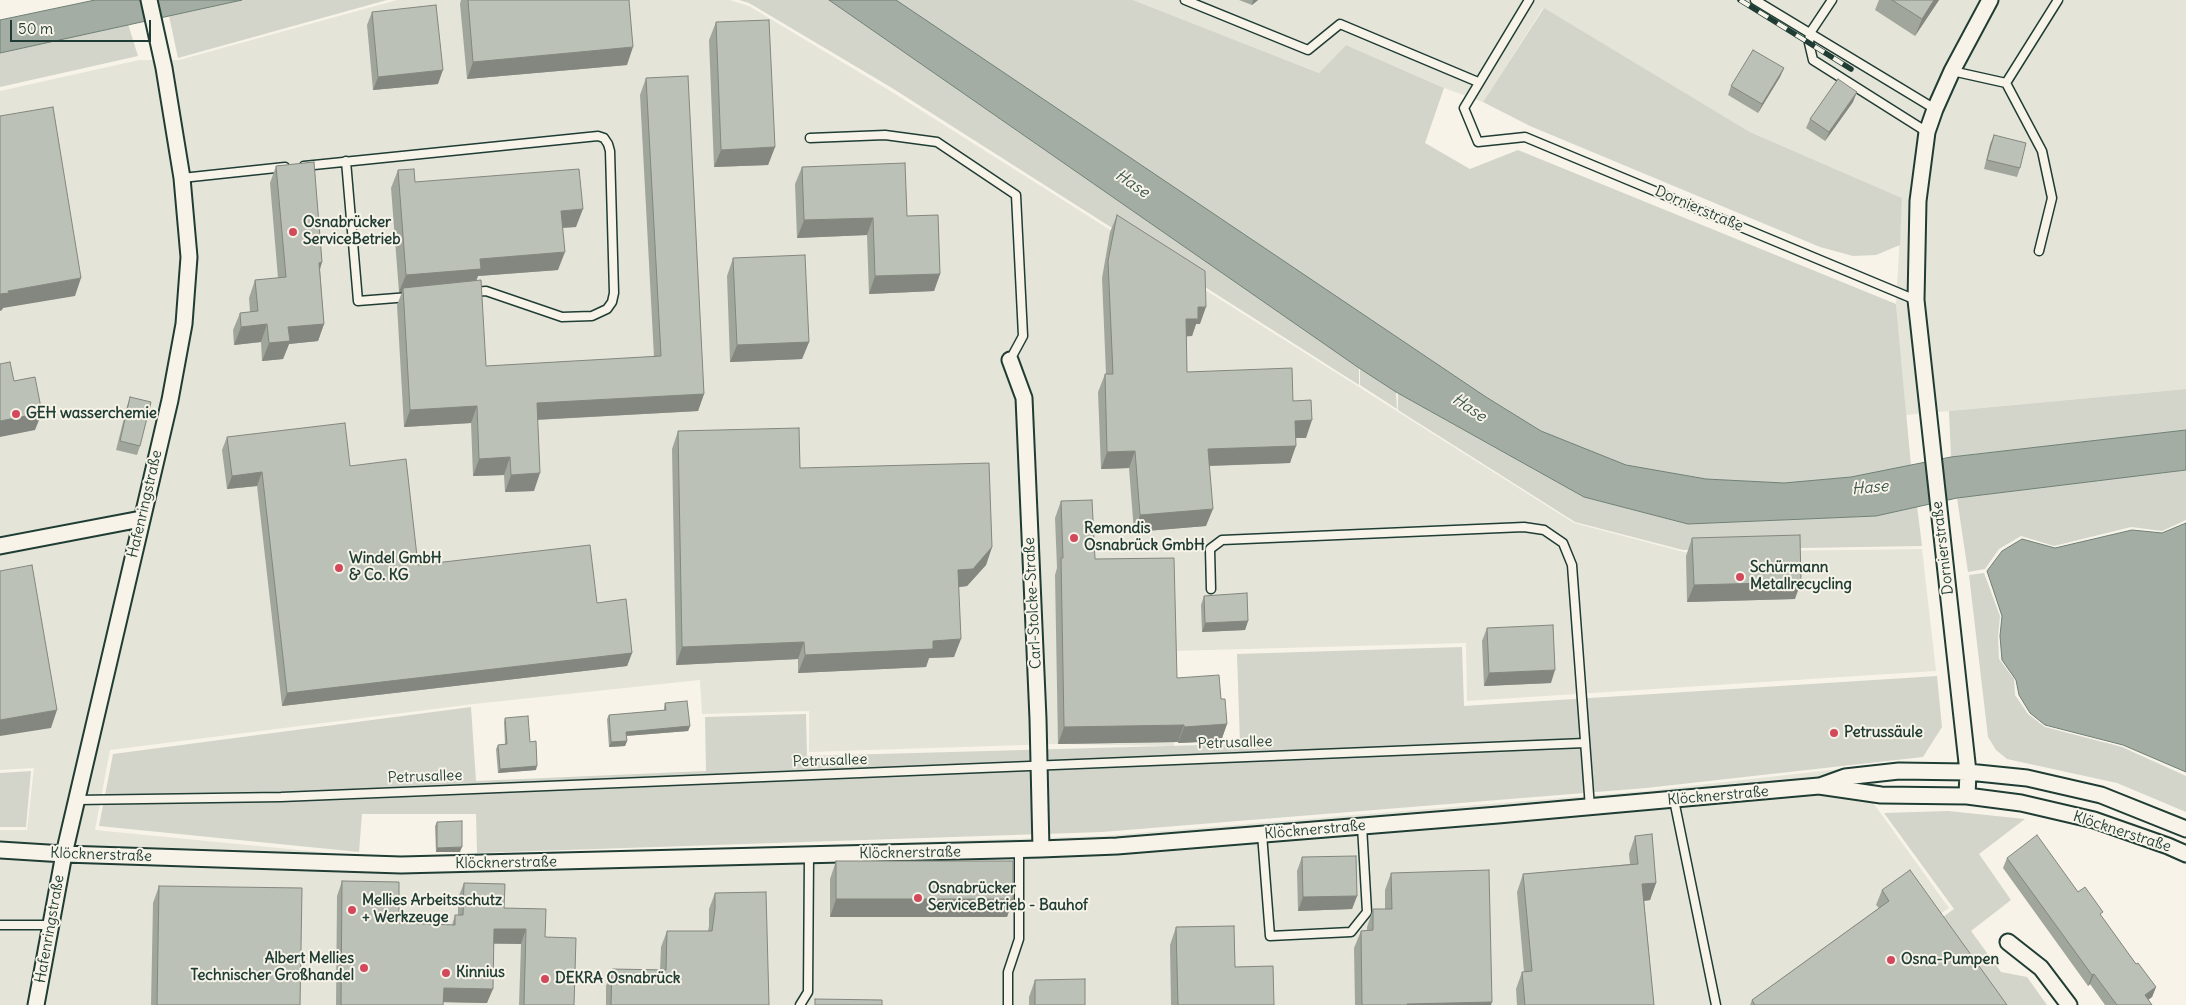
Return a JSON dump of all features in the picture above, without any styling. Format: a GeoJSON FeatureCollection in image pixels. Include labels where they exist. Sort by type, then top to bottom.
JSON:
{"type":"FeatureCollection","features":[{"type":"Feature","properties":{"kind":"street","name":"Hafenringstraße"},"geometry":{"type":"LineString","coordinates":[[36,1005],[64,854],[170,400],[184,324],[189,257],[182,178],[158,39],[148,0]]}},
{"type":"Feature","properties":{"kind":"street","name":"Dornierstraße"},"geometry":{"type":"LineString","coordinates":[[1967,796],[1968,772],[1916,300],[1918,202],[1927,132],[1952,70],[1990,0]]}},
{"type":"Feature","properties":{"kind":"street","name":"Carl-Stolcke-Straße"},"geometry":{"type":"LineString","coordinates":[[1010,360],[1024,398],[1040,766],[1041,849]]}},
{"type":"Feature","properties":{"kind":"street"},"geometry":{"type":"LineString","coordinates":[[0,546],[141,518]]}},
{"type":"Feature","properties":{"kind":"street","name":"Klöcknerstraße"},"geometry":{"type":"LineString","coordinates":[[0,850],[64,854],[401,865],[1117,846],[1674,800],[1819,786],[1845,777],[1899,771],[1968,772],[2027,778],[2101,795],[2186,829]]}},
{"type":"Feature","properties":{"kind":"street","name":"Klöcknerstraße"},"geometry":{"type":"LineString","coordinates":[[1819,786],[1881,795],[1967,796],[2021,803],[2094,820],[2186,854]]}},
{"type":"Feature","properties":{"kind":"street"},"geometry":{"type":"LineString","coordinates":[[2008,942],[2040,968],[2069,1005]]}},
{"type":"Feature","properties":{"kind":"lane"},"geometry":{"type":"LineString","coordinates":[[1185,0],[1308,50],[1340,24],[1478,82],[1529,0]]}},
{"type":"Feature","properties":{"kind":"lane"},"geometry":{"type":"LineString","coordinates":[[1756,0],[1935,110]]}},
{"type":"Feature","properties":{"kind":"lane"},"geometry":{"type":"LineString","coordinates":[[1832,0],[1810,33],[1809,43],[1814,60],[1927,132]]}},
{"type":"Feature","properties":{"kind":"lane"},"geometry":{"type":"LineString","coordinates":[[2006,83],[2058,0]]}},
{"type":"Feature","properties":{"kind":"lane"},"geometry":{"type":"LineString","coordinates":[[1952,70],[2006,83],[2042,151],[2052,198],[2039,251]]}},
{"type":"Feature","properties":{"kind":"lane","name":"Dornierstraße"},"geometry":{"type":"LineString","coordinates":[[1478,82],[1464,108],[1478,142],[1525,137],[1916,300]]}},
{"type":"Feature","properties":{"kind":"lane"},"geometry":{"type":"LineString","coordinates":[[810,138],[885,135],[937,142],[1016,195],[1023,336],[1010,360]]}},
{"type":"Feature","properties":{"kind":"lane"},"geometry":{"type":"LineString","coordinates":[[182,178],[598,136],[604,138],[610,151],[614,293],[608,309],[592,316],[562,317],[486,291],[467,292]]}},
{"type":"Feature","properties":{"kind":"lane"},"geometry":{"type":"LineString","coordinates":[[346,161],[358,301],[418,296]]}},
{"type":"Feature","properties":{"kind":"lane"},"geometry":{"type":"LineString","coordinates":[[1211,589],[1210,549],[1222,540],[1524,527],[1544,530],[1563,543],[1572,565],[1575,628],[1590,808]]}},
{"type":"Feature","properties":{"kind":"lane","name":"Petrusallee"},"geometry":{"type":"LineString","coordinates":[[76,800],[281,797],[1585,743]]}},
{"type":"Feature","properties":{"kind":"lane"},"geometry":{"type":"LineString","coordinates":[[1674,800],[1716,1005]]}},
{"type":"Feature","properties":{"kind":"lane"},"geometry":{"type":"LineString","coordinates":[[1262,834],[1270,936],[1351,932],[1367,912],[1362,826]]}},
{"type":"Feature","properties":{"kind":"lane"},"geometry":{"type":"LineString","coordinates":[[1008,1005],[1008,972],[1019,940],[1019,850]]}},
{"type":"Feature","properties":{"kind":"lane"},"geometry":{"type":"LineString","coordinates":[[800,1005],[808,992],[809,855]]}},
{"type":"Feature","properties":{"kind":"lane"},"geometry":{"type":"LineString","coordinates":[[0,925],[51,925]]}},
{"type":"Feature","properties":{"kind":"shaded area"},"geometry":{"type":"Polygon","coordinates":[[[242,0],[387,0],[178,58],[169,16],[242,0]]]}},
{"type":"Feature","properties":{"kind":"shaded area"},"geometry":{"type":"Polygon","coordinates":[[[397,0],[730,0],[749,6],[892,92],[1574,523],[1684,552],[1922,549],[1936,671],[1467,701],[1466,643],[1172,651],[1174,746],[1056,744],[809,752],[809,711],[702,714],[700,680],[474,704],[110,750],[95,830],[360,856],[477,856],[1102,836],[1646,791],[1848,768],[1949,908],[1932,920],[1992,1005],[0,1005],[0,830],[27,830],[34,768],[0,770],[0,91],[139,60],[179,60],[397,0]]]}},
{"type":"Feature","properties":{"kind":"shaded area"},"geometry":{"type":"Polygon","coordinates":[[[739,0],[829,0],[1359,368],[1359,385],[892,88],[749,3],[739,0]]]}},
{"type":"Feature","properties":{"kind":"shaded area"},"geometry":{"type":"Polygon","coordinates":[[[896,0],[1133,0],[1319,73],[1346,45],[1444,88],[1425,143],[1470,169],[1518,150],[1896,304],[1911,466],[1851,477],[1784,483],[1706,479],[1626,465],[1541,431],[1486,397],[896,0]]]}},
{"type":"Feature","properties":{"kind":"shaded area"},"geometry":{"type":"Polygon","coordinates":[[[1133,0],[2186,0],[2186,389],[1906,415],[1896,304],[1902,198],[1750,132],[1543,8],[1483,102],[1444,88],[1346,45],[1319,73],[1133,0]]]}},
{"type":"Feature","properties":{"kind":"shaded area"},"geometry":{"type":"Polygon","coordinates":[[[1544,8],[1750,132],[1902,198],[1900,245],[1876,255],[1853,256],[1820,247],[1530,126],[1483,102],[1544,8]]]}},
{"type":"Feature","properties":{"kind":"shaded area"},"geometry":{"type":"Polygon","coordinates":[[[128,24],[138,56],[0,87],[0,53],[128,24]]]}},
{"type":"Feature","properties":{"kind":"shaded area"},"geometry":{"type":"Polygon","coordinates":[[[1360,369],[1396,392],[1397,409],[1360,385],[1360,369]]]}},
{"type":"Feature","properties":{"kind":"shaded area"},"geometry":{"type":"Polygon","coordinates":[[[2186,389],[2186,430],[1951,457],[1949,411],[2186,389]]]}},
{"type":"Feature","properties":{"kind":"shaded area"},"geometry":{"type":"Polygon","coordinates":[[[1398,393],[1584,497],[1688,524],[1876,516],[1917,506],[1922,546],[1683,550],[1575,522],[1398,410],[1398,393]]]}},
{"type":"Feature","properties":{"kind":"shaded area"},"geometry":{"type":"Polygon","coordinates":[[[2186,470],[2186,520],[2162,531],[2131,527],[2054,546],[2021,536],[1999,549],[1985,569],[1968,572],[1957,498],[2186,470]]]}},
{"type":"Feature","properties":{"kind":"shaded area"},"geometry":{"type":"Polygon","coordinates":[[[1984,573],[2000,616],[1998,637],[1999,659],[2014,679],[2015,695],[2028,714],[2045,727],[2122,747],[2186,776],[2186,812],[2117,783],[2007,759],[1996,750],[1988,737],[1969,575],[1984,573]]]}},
{"type":"Feature","properties":{"kind":"shaded area"},"geometry":{"type":"Polygon","coordinates":[[[1462,647],[1464,706],[1937,676],[1942,727],[1923,757],[1646,788],[1102,832],[477,853],[476,814],[362,814],[359,852],[99,826],[113,754],[471,707],[476,781],[706,771],[705,717],[806,714],[807,756],[1240,744],[1237,654],[1462,647]]]}},
{"type":"Feature","properties":{"kind":"shaded area"},"geometry":{"type":"Polygon","coordinates":[[[31,771],[26,827],[0,827],[0,773],[31,771]]]}},
{"type":"Feature","properties":{"kind":"shaded area"},"geometry":{"type":"Polygon","coordinates":[[[1948,811],[2025,819],[1979,854],[2011,900],[1971,931],[2001,972],[2027,977],[2047,1005],[1997,1005],[1936,922],[1954,909],[1884,813],[1948,811]]]}},
{"type":"Feature","properties":{"kind":"water"},"geometry":{"type":"Polygon","coordinates":[[[95,0],[242,0],[0,53],[0,20],[95,0]]]}},
{"type":"Feature","properties":{"kind":"water","name":"Hase"},"geometry":{"type":"Polygon","coordinates":[[[829,0],[896,0],[1486,397],[1541,431],[1626,465],[1706,479],[1784,483],[1851,477],[1951,457],[2186,430],[2186,470],[1957,498],[1876,516],[1688,524],[1584,497],[1396,392],[1359,368],[829,0]]]}},
{"type":"Feature","properties":{"kind":"water"},"geometry":{"type":"Polygon","coordinates":[[[2186,523],[2186,772],[2123,745],[2045,725],[2030,713],[2019,695],[2016,680],[2002,660],[2000,636],[2002,616],[1987,571],[2002,551],[2022,539],[2055,548],[2132,530],[2162,533],[2186,523]]]}},
{"type":"Feature","properties":{"kind":"building"},"geometry":{"type":"Polygon","coordinates":[[[468,0],[629,0],[633,47],[473,62],[468,0]]]}},
{"type":"Feature","properties":{"kind":"building"},"geometry":{"type":"Polygon","coordinates":[[[1892,0],[1934,0],[1922,19],[1892,0]]]}},
{"type":"Feature","properties":{"kind":"building"},"geometry":{"type":"Polygon","coordinates":[[[436,5],[443,70],[378,77],[372,12],[436,5]]]}},
{"type":"Feature","properties":{"kind":"building"},"geometry":{"type":"Polygon","coordinates":[[[769,20],[775,147],[721,150],[716,22],[769,20]]]}},
{"type":"Feature","properties":{"kind":"building"},"geometry":{"type":"Polygon","coordinates":[[[1753,50],[1784,68],[1762,104],[1731,86],[1753,50]]]}},
{"type":"Feature","properties":{"kind":"building"},"geometry":{"type":"Polygon","coordinates":[[[688,76],[704,394],[537,403],[540,473],[511,475],[510,457],[479,459],[477,406],[410,410],[403,288],[481,280],[486,366],[661,356],[646,78],[688,76]]]}},
{"type":"Feature","properties":{"kind":"building"},"geometry":{"type":"Polygon","coordinates":[[[1838,79],[1857,92],[1829,132],[1810,119],[1838,79]]]}},
{"type":"Feature","properties":{"kind":"building"},"geometry":{"type":"Polygon","coordinates":[[[53,107],[81,278],[0,294],[0,116],[53,107]]]}},
{"type":"Feature","properties":{"kind":"building"},"geometry":{"type":"Polygon","coordinates":[[[1994,135],[2026,143],[2020,168],[1987,160],[1994,135]]]}},
{"type":"Feature","properties":{"kind":"building","name":"Osnabrücker ServiceBetrieb"},"geometry":{"type":"Polygon","coordinates":[[[314,162],[322,262],[319,263],[324,324],[288,327],[290,341],[269,343],[267,324],[241,327],[240,313],[258,311],[255,280],[286,277],[276,166],[314,162]]]}},
{"type":"Feature","properties":{"kind":"building"},"geometry":{"type":"Polygon","coordinates":[[[905,163],[907,216],[938,215],[940,274],[875,276],[873,218],[804,220],[802,167],[905,163]]]}},
{"type":"Feature","properties":{"kind":"building"},"geometry":{"type":"Polygon","coordinates":[[[414,169],[415,182],[579,169],[583,209],[561,211],[565,252],[480,259],[481,269],[406,275],[398,170],[414,169]]]}},
{"type":"Feature","properties":{"kind":"building"},"geometry":{"type":"Polygon","coordinates":[[[1117,215],[1205,271],[1206,307],[1198,307],[1198,319],[1186,319],[1187,372],[1292,368],[1293,401],[1311,400],[1312,420],[1295,421],[1296,446],[1208,449],[1213,509],[1140,515],[1135,451],[1107,452],[1105,374],[1113,374],[1108,261],[1117,215]]]}},
{"type":"Feature","properties":{"kind":"building"},"geometry":{"type":"Polygon","coordinates":[[[805,255],[809,342],[737,345],[733,258],[805,255]]]}},
{"type":"Feature","properties":{"kind":"building"},"geometry":{"type":"Polygon","coordinates":[[[10,362],[14,381],[35,377],[42,413],[0,421],[0,364],[10,362]]]}},
{"type":"Feature","properties":{"kind":"building"},"geometry":{"type":"Polygon","coordinates":[[[130,397],[151,402],[140,446],[120,441],[130,397]]]}},
{"type":"Feature","properties":{"kind":"building","name":"Windel GmbH & Co. KG"},"geometry":{"type":"Polygon","coordinates":[[[345,423],[350,466],[406,459],[418,565],[590,545],[597,603],[626,599],[632,653],[287,693],[262,472],[232,476],[227,437],[345,423]]]}},
{"type":"Feature","properties":{"kind":"building"},"geometry":{"type":"Polygon","coordinates":[[[799,428],[800,468],[989,463],[992,547],[973,569],[958,570],[961,639],[933,641],[933,649],[805,655],[804,642],[682,647],[678,431],[799,428]]]}},
{"type":"Feature","properties":{"kind":"building"},"geometry":{"type":"Polygon","coordinates":[[[1092,500],[1095,559],[1174,558],[1177,678],[1219,675],[1221,699],[1225,699],[1227,724],[1184,727],[1184,725],[1064,727],[1061,501],[1092,500]]]}},
{"type":"Feature","properties":{"kind":"building"},"geometry":{"type":"Polygon","coordinates":[[[1800,535],[1801,582],[1694,585],[1692,538],[1800,535]]]}},
{"type":"Feature","properties":{"kind":"building"},"geometry":{"type":"Polygon","coordinates":[[[32,565],[57,710],[0,720],[0,571],[32,565]]]}},
{"type":"Feature","properties":{"kind":"building"},"geometry":{"type":"Polygon","coordinates":[[[1247,593],[1248,621],[1205,623],[1204,596],[1247,593]]]}},
{"type":"Feature","properties":{"kind":"building"},"geometry":{"type":"Polygon","coordinates":[[[1553,625],[1555,670],[1489,673],[1487,628],[1553,625]]]}},
{"type":"Feature","properties":{"kind":"building"},"geometry":{"type":"Polygon","coordinates":[[[687,701],[690,726],[626,732],[627,741],[611,742],[609,715],[666,710],[665,703],[687,701]]]}},
{"type":"Feature","properties":{"kind":"building"},"geometry":{"type":"Polygon","coordinates":[[[528,716],[530,742],[536,741],[537,766],[500,769],[498,745],[507,744],[505,718],[528,716]]]}},
{"type":"Feature","properties":{"kind":"building"},"geometry":{"type":"Polygon","coordinates":[[[462,821],[462,847],[437,848],[437,822],[462,821]]]}},
{"type":"Feature","properties":{"kind":"building"},"geometry":{"type":"Polygon","coordinates":[[[1652,834],[1656,883],[1642,884],[1654,1005],[1525,1005],[1522,972],[1532,971],[1523,874],[1638,864],[1635,836],[1652,834]]]}},
{"type":"Feature","properties":{"kind":"building"},"geometry":{"type":"Polygon","coordinates":[[[2037,835],[2078,892],[2085,887],[2103,912],[2100,914],[2136,964],[2138,963],[2156,987],[2145,995],[2152,1005],[2117,1005],[2094,974],[2092,975],[2007,858],[2037,835]]]}},
{"type":"Feature","properties":{"kind":"building"},"geometry":{"type":"Polygon","coordinates":[[[1356,856],[1357,896],[1303,897],[1302,857],[1356,856]]]}},
{"type":"Feature","properties":{"kind":"building"},"geometry":{"type":"Polygon","coordinates":[[[836,861],[1013,861],[1013,899],[836,899],[836,861]]]}},
{"type":"Feature","properties":{"kind":"building"},"geometry":{"type":"Polygon","coordinates":[[[1489,870],[1492,1002],[1362,1005],[1361,931],[1373,930],[1373,909],[1392,909],[1391,873],[1489,870]]]}},
{"type":"Feature","properties":{"kind":"building","name":"Osna-Pumpen"},"geometry":{"type":"Polygon","coordinates":[[[1910,870],[2007,1005],[1755,1005],[1752,1000],[1889,901],[1882,890],[1910,870]]]}},
{"type":"Feature","properties":{"kind":"building"},"geometry":{"type":"Polygon","coordinates":[[[342,881],[399,882],[399,923],[455,925],[455,915],[463,915],[464,883],[505,884],[504,908],[546,909],[545,937],[576,938],[574,1005],[524,1005],[526,929],[494,929],[493,989],[444,988],[443,1005],[341,1005],[342,881]]]}},
{"type":"Feature","properties":{"kind":"building"},"geometry":{"type":"Polygon","coordinates":[[[159,886],[302,888],[300,1005],[157,1005],[159,886]]]}},
{"type":"Feature","properties":{"kind":"building"},"geometry":{"type":"Polygon","coordinates":[[[766,892],[769,1005],[611,1005],[612,969],[666,970],[667,931],[712,931],[715,893],[766,892]]]}},
{"type":"Feature","properties":{"kind":"building"},"geometry":{"type":"Polygon","coordinates":[[[1234,926],[1235,967],[1273,966],[1274,1005],[1178,1005],[1176,927],[1234,926]]]}},
{"type":"Feature","properties":{"kind":"building"},"geometry":{"type":"Polygon","coordinates":[[[1085,979],[1085,1005],[1035,1005],[1035,980],[1085,979]]]}},
{"type":"Feature","properties":{"kind":"building"},"geometry":{"type":"Polygon","coordinates":[[[815,999],[882,1000],[882,1005],[815,1005],[815,999]]]}},
{"type":"Feature","properties":{"kind":"railway"},"geometry":{"type":"LineString","coordinates":[[1740,0],[1851,69]]}},
{"type":"Feature","properties":{"kind":"place","name":"Osnabrücker ServiceBetrieb"},"geometry":{"type":"Point","coordinates":[293,232]}},
{"type":"Feature","properties":{"kind":"place","name":"GEH wasserchemie"},"geometry":{"type":"Point","coordinates":[16,414]}},
{"type":"Feature","properties":{"kind":"place","name":"Remondis Osnabrück GmbH"},"geometry":{"type":"Point","coordinates":[1074,538]}},
{"type":"Feature","properties":{"kind":"place","name":"Windel GmbH & Co. KG"},"geometry":{"type":"Point","coordinates":[339,568]}},
{"type":"Feature","properties":{"kind":"place","name":"Schürmann Metallrecycling"},"geometry":{"type":"Point","coordinates":[1740,577]}},
{"type":"Feature","properties":{"kind":"place","name":"Petrussäule"},"geometry":{"type":"Point","coordinates":[1834,733]}},
{"type":"Feature","properties":{"kind":"place","name":"Osnabrücker ServiceBetrieb - Bauhof"},"geometry":{"type":"Point","coordinates":[918,898]}},
{"type":"Feature","properties":{"kind":"place","name":"Mellies Arbeitsschutz + Werkzeuge"},"geometry":{"type":"Point","coordinates":[352,910]}},
{"type":"Feature","properties":{"kind":"place","name":"Osna-Pumpen"},"geometry":{"type":"Point","coordinates":[1891,960]}},
{"type":"Feature","properties":{"kind":"place","name":"Albert Mellies Technischer Großhandel"},"geometry":{"type":"Point","coordinates":[364,968]}},
{"type":"Feature","properties":{"kind":"place","name":"Kinnius"},"geometry":{"type":"Point","coordinates":[446,973]}},
{"type":"Feature","properties":{"kind":"place","name":"DEKRA Osnabrück"},"geometry":{"type":"Point","coordinates":[545,979]}}]}
